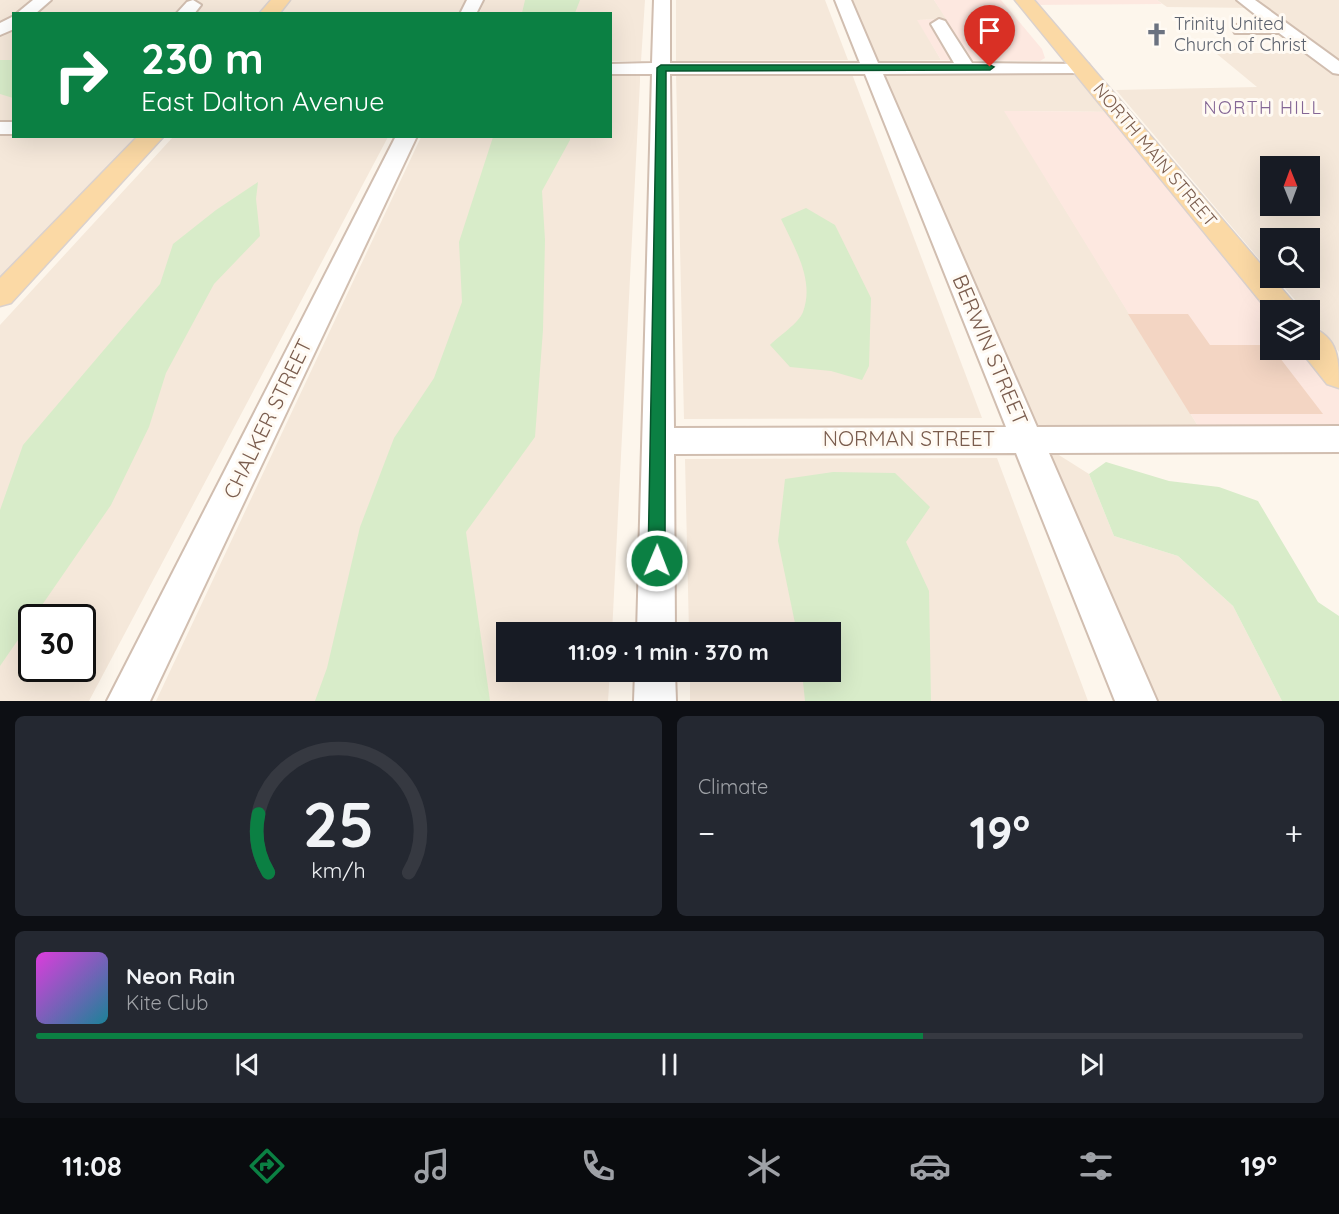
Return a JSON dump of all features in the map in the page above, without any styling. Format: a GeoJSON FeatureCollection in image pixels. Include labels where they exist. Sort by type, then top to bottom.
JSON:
{"type":"FeatureCollection","features":[{"type":"Feature","properties":{"kind":"main road"},"geometry":{"type":"LineString","coordinates":[[270,12],[280,0]]}},
{"type":"Feature","properties":{"kind":"main road","name":"NORTH MAIN STREET"},"geometry":{"type":"LineString","coordinates":[[1024,0],[1277,300]]}},
{"type":"Feature","properties":{"kind":"main road"},"geometry":{"type":"LineString","coordinates":[[0,296],[150,138]]}},
{"type":"Feature","properties":{"kind":"main road"},"geometry":{"type":"LineString","coordinates":[[1320,351],[1339,375]]}},
{"type":"Feature","properties":{"kind":"street"},"geometry":{"type":"LineString","coordinates":[[27,12],[43,0]]}},
{"type":"Feature","properties":{"kind":"street"},"geometry":{"type":"LineString","coordinates":[[656,622],[662,0]]}},
{"type":"Feature","properties":{"kind":"street","name":"BERWIN STREET"},"geometry":{"type":"LineString","coordinates":[[843,0],[1136,701]]}},
{"type":"Feature","properties":{"kind":"street"},"geometry":{"type":"LineString","coordinates":[[1245,0],[1339,69]]}},
{"type":"Feature","properties":{"kind":"street"},"geometry":{"type":"LineString","coordinates":[[939,24],[966,67]]}},
{"type":"Feature","properties":{"kind":"street"},"geometry":{"type":"LineString","coordinates":[[1241,29],[1284,28]]}},
{"type":"Feature","properties":{"kind":"street"},"geometry":{"type":"LineString","coordinates":[[612,69],[1082,68]]}},
{"type":"Feature","properties":{"kind":"street","name":"CHALKER STREET"},"geometry":{"type":"LineString","coordinates":[[128,701],[406,138]]}},
{"type":"Feature","properties":{"kind":"street","name":"NORMAN STREET"},"geometry":{"type":"LineString","coordinates":[[658,441],[1339,439]]}},
{"type":"Feature","properties":{"kind":"street"},"geometry":{"type":"LineString","coordinates":[[655,682],[655,701]]}},
{"type":"Feature","properties":{"kind":"shaded area"},"geometry":{"type":"Polygon","coordinates":[[[0,0],[475,0],[469,12],[12,12],[12,138],[151,138],[0,296],[0,0]]]}},
{"type":"Feature","properties":{"kind":"shaded area"},"geometry":{"type":"Polygon","coordinates":[[[485,0],[645,0],[641,61],[612,61],[612,12],[480,12],[485,0]]]}},
{"type":"Feature","properties":{"kind":"shaded area"},"geometry":{"type":"Polygon","coordinates":[[[676,0],[825,0],[848,60],[676,61],[676,0]]]}},
{"type":"Feature","properties":{"kind":"shaded area"},"geometry":{"type":"Polygon","coordinates":[[[846,0],[934,0],[947,19],[918,20],[941,60],[875,61],[846,0]]]}},
{"type":"Feature","properties":{"kind":"shaded area"},"geometry":{"type":"Polygon","coordinates":[[[934,0],[1001,0],[1042,49],[1045,58],[1040,61],[941,60],[917,20],[946,19],[934,0]]]}},
{"type":"Feature","properties":{"kind":"shaded area"},"geometry":{"type":"Polygon","coordinates":[[[1024,0],[1157,0],[1162,4],[1028,5],[1024,0]]]}},
{"type":"Feature","properties":{"kind":"shaded area"},"geometry":{"type":"Polygon","coordinates":[[[1157,0],[1339,0],[1339,69],[1256,8],[1167,7],[1157,0]]]}},
{"type":"Feature","properties":{"kind":"shaded area"},"geometry":{"type":"Polygon","coordinates":[[[1312,53],[1339,73],[1339,352],[1320,329],[1320,300],[1295,300],[1285,288],[1320,288],[1320,228],[1260,228],[1260,260],[1116,90],[1257,87],[1217,54],[1312,53]]]}},
{"type":"Feature","properties":{"kind":"shaded area"},"geometry":{"type":"Polygon","coordinates":[[[870,67],[1082,68],[1119,112],[1005,111],[1206,439],[1028,439],[870,67]]]}},
{"type":"Feature","properties":{"kind":"shaded area"},"geometry":{"type":"Polygon","coordinates":[[[676,74],[852,74],[982,418],[684,419],[676,74]]]}},
{"type":"Feature","properties":{"kind":"shaded area"},"geometry":{"type":"Polygon","coordinates":[[[612,75],[640,75],[613,622],[496,622],[496,682],[609,682],[608,701],[156,701],[421,138],[612,138],[612,75]]]}},
{"type":"Feature","properties":{"kind":"shaded area"},"geometry":{"type":"Polygon","coordinates":[[[1004,111],[1119,112],[1260,280],[1260,288],[1267,288],[1277,300],[1260,300],[1260,360],[1320,360],[1320,351],[1339,375],[1339,439],[1206,439],[1004,111]]]}},
{"type":"Feature","properties":{"kind":"shaded area"},"geometry":{"type":"Polygon","coordinates":[[[172,138],[387,138],[89,701],[0,701],[0,325],[172,138]]]}},
{"type":"Feature","properties":{"kind":"shaded area"},"geometry":{"type":"Polygon","coordinates":[[[1043,445],[1089,474],[1114,536],[1178,556],[1233,606],[1282,701],[1150,701],[1043,445]]]}},
{"type":"Feature","properties":{"kind":"shaded area"},"geometry":{"type":"Polygon","coordinates":[[[997,458],[1088,701],[690,701],[690,682],[841,682],[841,622],[689,622],[685,459],[997,458]]]}},
{"type":"Feature","properties":{"kind":"green space"},"geometry":{"type":"Polygon","coordinates":[[[525,0],[580,0],[575,12],[522,12],[525,0]]]}},
{"type":"Feature","properties":{"kind":"green space"},"geometry":{"type":"Polygon","coordinates":[[[0,60],[12,60],[12,98],[0,94],[0,60]]]}},
{"type":"Feature","properties":{"kind":"green space"},"geometry":{"type":"Polygon","coordinates":[[[493,138],[570,138],[542,191],[545,240],[543,330],[535,437],[466,532],[490,701],[315,701],[327,668],[360,527],[394,438],[434,378],[462,302],[459,242],[493,138]]]}},
{"type":"Feature","properties":{"kind":"green space"},"geometry":{"type":"Polygon","coordinates":[[[258,182],[256,199],[260,236],[214,284],[166,373],[149,427],[111,505],[43,604],[18,604],[18,640],[0,666],[0,510],[23,445],[160,284],[173,244],[216,210],[258,182]]]}},
{"type":"Feature","properties":{"kind":"green space"},"geometry":{"type":"Polygon","coordinates":[[[806,208],[835,225],[871,298],[869,366],[862,380],[831,371],[790,367],[770,345],[793,325],[803,312],[806,300],[805,276],[797,252],[781,219],[806,208]]]}},
{"type":"Feature","properties":{"kind":"green space"},"geometry":{"type":"Polygon","coordinates":[[[1106,462],[1169,481],[1219,487],[1258,501],[1318,602],[1339,616],[1339,701],[1282,701],[1233,606],[1178,556],[1114,536],[1089,474],[1106,462]]]}},
{"type":"Feature","properties":{"kind":"green space"},"geometry":{"type":"Polygon","coordinates":[[[833,472],[895,473],[930,507],[906,542],[929,591],[931,701],[805,701],[803,682],[841,682],[841,622],[795,622],[778,541],[785,479],[833,472]]]}},
{"type":"Feature","properties":{"kind":"building"},"geometry":{"type":"Polygon","coordinates":[[[1128,314],[1188,314],[1210,345],[1260,345],[1260,360],[1282,360],[1323,414],[1190,414],[1128,314]]]}},
{"type":"Feature","properties":{"kind":"place","name":"Trinity United Church of Christ"},"geometry":{"type":"Point","coordinates":[1156,34]}},
{"type":"Feature","properties":{"kind":"district","name":"NORTH HILL"},"geometry":{"type":"Point","coordinates":[1263,108]}},
{"type":"Feature","properties":{"kind":"route"},"geometry":{"type":"LineString","coordinates":[[657,561],[661,68],[990,67]]}}]}
